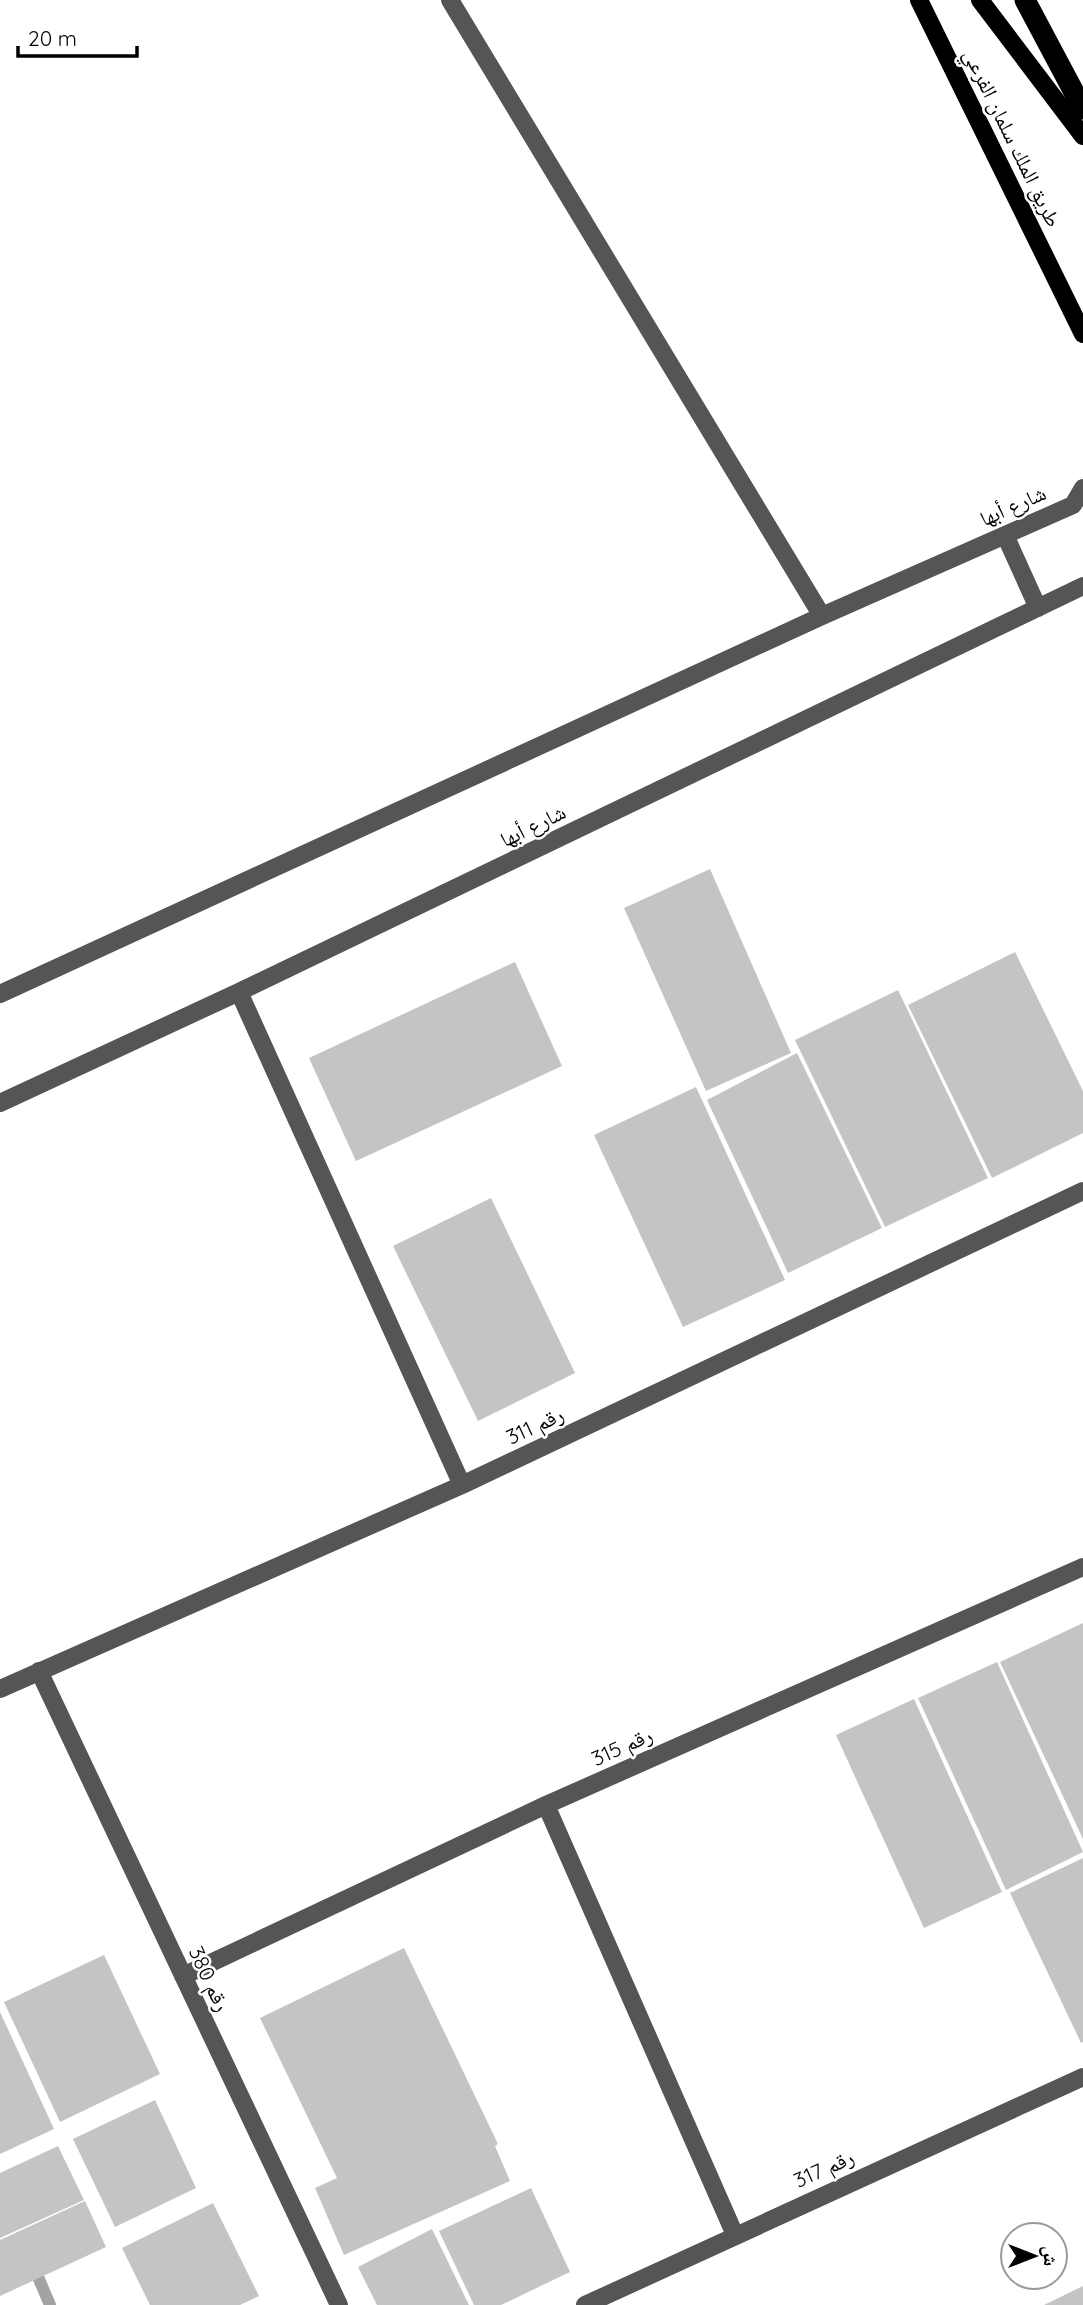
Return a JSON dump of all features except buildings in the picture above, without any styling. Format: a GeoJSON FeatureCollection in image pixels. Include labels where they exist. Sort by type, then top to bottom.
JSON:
{"type":"FeatureCollection","features":[{"type":"Feature","properties":{"kind":"highway"},"geometry":{"type":"LineString","coordinates":[[1025,0],[1083,110]]}},
{"type":"Feature","properties":{"kind":"main road","name":"طريق الملك سلمان الفرعي"},"geometry":{"type":"LineString","coordinates":[[919,0],[1083,334]]}},
{"type":"Feature","properties":{"kind":"main road"},"geometry":{"type":"LineString","coordinates":[[981,0],[1083,136]]}},
{"type":"Feature","properties":{"kind":"street"},"geometry":{"type":"LineString","coordinates":[[450,0],[822,616]]}},
{"type":"Feature","properties":{"kind":"street","name":"شارع أبها"},"geometry":{"type":"LineString","coordinates":[[0,994],[822,616],[1073,505],[1083,488]]}},
{"type":"Feature","properties":{"kind":"street"},"geometry":{"type":"LineString","coordinates":[[1005,535],[1038,608]]}},
{"type":"Feature","properties":{"kind":"street","name":"شارع أبها"},"geometry":{"type":"LineString","coordinates":[[0,1103],[239,992],[1083,586]]}},
{"type":"Feature","properties":{"kind":"street"},"geometry":{"type":"LineString","coordinates":[[239,992],[462,1485]]}},
{"type":"Feature","properties":{"kind":"street","name":"رقم 311"},"geometry":{"type":"LineString","coordinates":[[0,1689],[462,1485],[1083,1192]]}},
{"type":"Feature","properties":{"kind":"street","name":"رقم 315"},"geometry":{"type":"LineString","coordinates":[[183,1976],[546,1805],[1083,1567]]}},
{"type":"Feature","properties":{"kind":"street","name":"رقم 380"},"geometry":{"type":"LineString","coordinates":[[39,1671],[338,2305]]}},
{"type":"Feature","properties":{"kind":"street"},"geometry":{"type":"LineString","coordinates":[[546,1805],[735,2235]]}},
{"type":"Feature","properties":{"kind":"street","name":"رقم 317"},"geometry":{"type":"LineString","coordinates":[[585,2305],[1083,2077]]}},
{"type":"Feature","properties":{"kind":"waterway"},"geometry":{"type":"LineString","coordinates":[[33,2265],[50,2305]]}}]}
